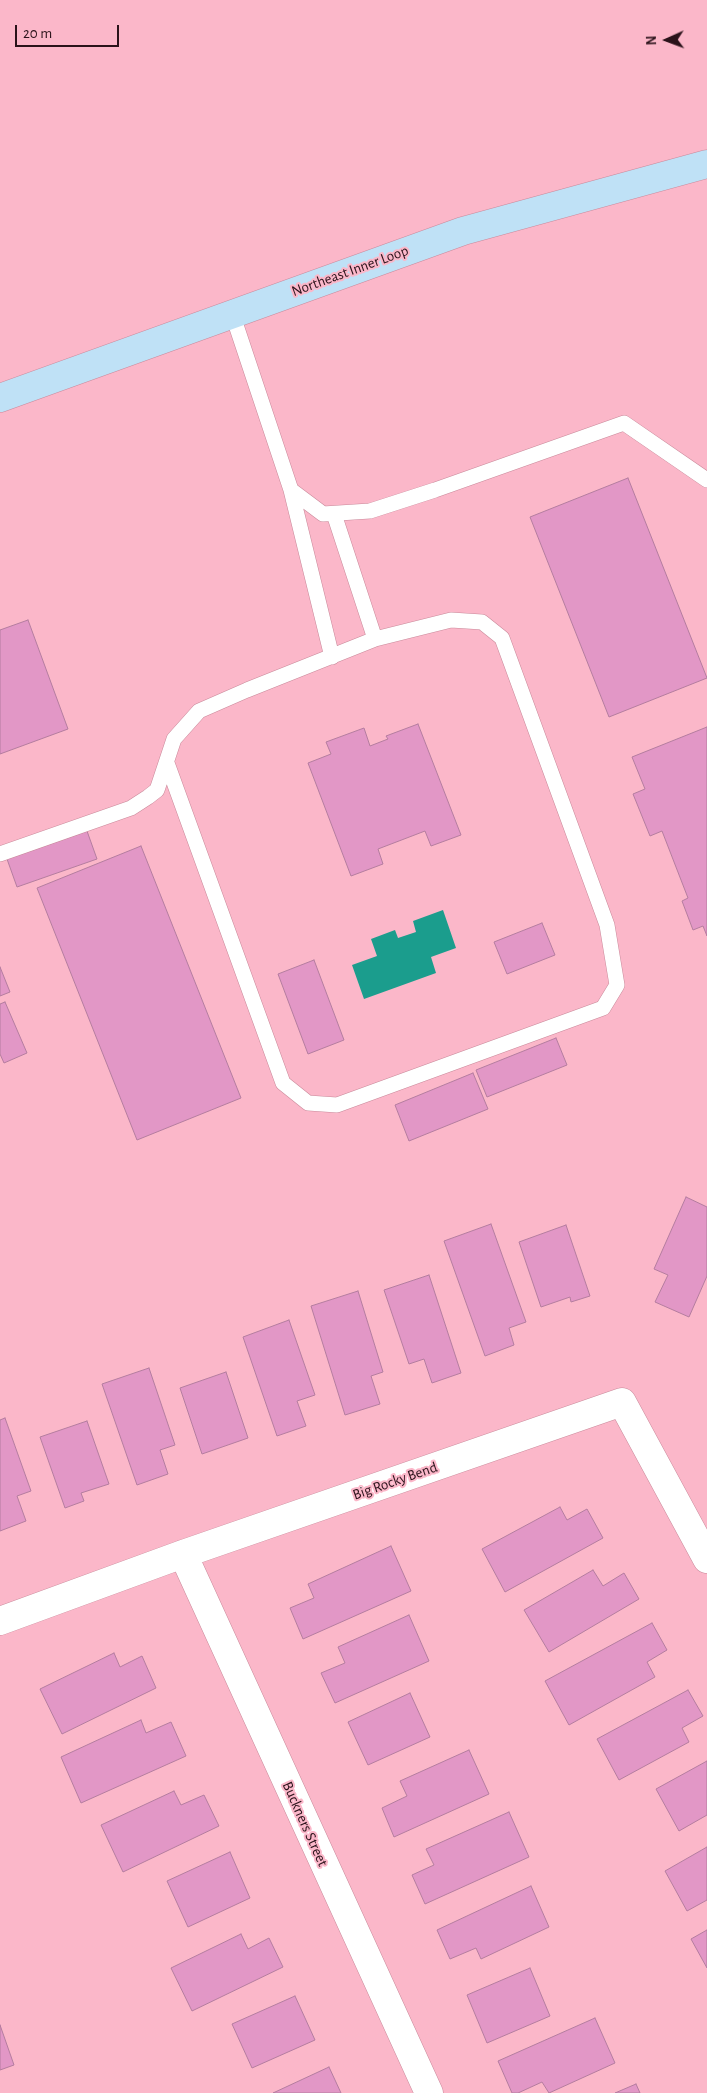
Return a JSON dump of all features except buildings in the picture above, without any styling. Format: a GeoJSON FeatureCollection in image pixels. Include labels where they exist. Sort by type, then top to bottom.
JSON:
{"type":"FeatureCollection","features":[{"type":"Feature","properties":{"kind":"main road","name":"Northeast Inner Loop"},"geometry":{"type":"LineString","coordinates":[[0,398],[463,231],[707,164]]}},
{"type":"Feature","properties":{"kind":"street","name":"Big Rocky Bend"},"geometry":{"type":"LineString","coordinates":[[0,1621],[183,1554],[622,1402],[707,1559]]}},
{"type":"Feature","properties":{"kind":"street","name":"Buckners Street"},"geometry":{"type":"LineString","coordinates":[[183,1554],[428,2093]]}},
{"type":"Feature","properties":{"kind":"lane"},"geometry":{"type":"LineString","coordinates":[[232,313],[292,490],[332,656]]}},
{"type":"Feature","properties":{"kind":"lane"},"geometry":{"type":"LineString","coordinates":[[292,490],[323,514],[370,511],[624,423],[707,480]]}},
{"type":"Feature","properties":{"kind":"lane"},"geometry":{"type":"LineString","coordinates":[[334,514],[375,639]]}},
{"type":"Feature","properties":{"kind":"lane"},"geometry":{"type":"LineString","coordinates":[[0,854],[131,808],[157,790],[174,739],[199,711],[375,639],[451,620],[482,622],[502,638],[607,925],[617,985],[603,1008],[337,1105],[308,1103],[284,1083],[167,763]]}},
{"type":"Feature","properties":{"kind":"shaded area"},"geometry":{"type":"Polygon","coordinates":[[[443,910],[456,948],[431,957],[436,973],[364,999],[352,965],[377,956],[371,939],[395,930],[398,938],[416,932],[413,921],[443,910]]]}}]}
